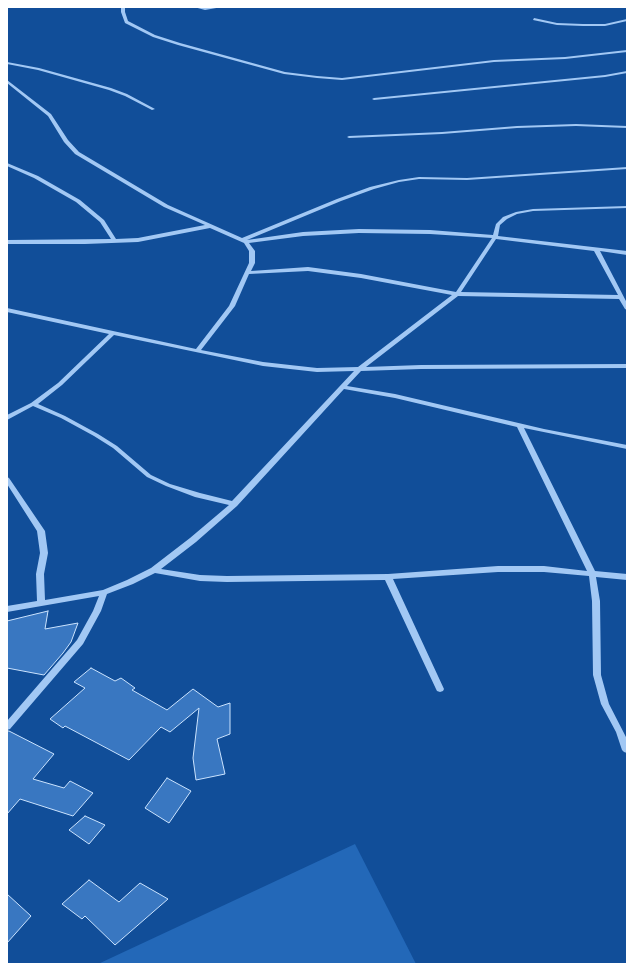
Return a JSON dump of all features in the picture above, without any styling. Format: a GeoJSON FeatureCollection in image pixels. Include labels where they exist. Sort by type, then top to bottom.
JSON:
{"type":"FeatureCollection","features":[{"type":"Feature","properties":{"kind":"street"},"geometry":{"type":"LineString","coordinates":[[123,7],[122,12],[126,22],[154,36],[272,70],[317,78],[342,79],[494,61],[565,58],[627,51]]}},
{"type":"Feature","properties":{"kind":"street"},"geometry":{"type":"LineString","coordinates":[[196,7],[205,9],[220,7]]}},
{"type":"Feature","properties":{"kind":"street"},"geometry":{"type":"LineString","coordinates":[[534,19],[557,24],[583,25],[605,25],[627,20]]}},
{"type":"Feature","properties":{"kind":"street"},"geometry":{"type":"LineString","coordinates":[[7,63],[38,69],[110,89],[126,95],[153,109]]}},
{"type":"Feature","properties":{"kind":"street"},"geometry":{"type":"LineString","coordinates":[[374,99],[598,77],[627,72]]}},
{"type":"Feature","properties":{"kind":"street"},"geometry":{"type":"LineString","coordinates":[[7,81],[50,115],[66,141],[77,153],[166,206],[244,241],[252,251],[252,263],[232,306],[198,350]]}},
{"type":"Feature","properties":{"kind":"street"},"geometry":{"type":"LineString","coordinates":[[349,137],[442,133],[517,127],[597,125],[627,127]]}},
{"type":"Feature","properties":{"kind":"street"},"geometry":{"type":"LineString","coordinates":[[7,164],[36,177],[78,201],[102,221],[115,241]]}},
{"type":"Feature","properties":{"kind":"street"},"geometry":{"type":"LineString","coordinates":[[244,241],[346,198],[372,188],[399,181],[419,178],[467,179],[627,168]]}},
{"type":"Feature","properties":{"kind":"street"},"geometry":{"type":"LineString","coordinates":[[7,609],[104,592],[130,582],[154,570],[193,540],[234,504],[359,368],[457,294],[494,236],[498,225],[505,218],[516,213],[540,209],[627,207]]}},
{"type":"Feature","properties":{"kind":"street"},"geometry":{"type":"LineString","coordinates":[[7,242],[115,241],[160,237],[210,226]]}},
{"type":"Feature","properties":{"kind":"street"},"geometry":{"type":"LineString","coordinates":[[244,241],[303,234],[430,232],[494,236],[627,253]]}},
{"type":"Feature","properties":{"kind":"street"},"geometry":{"type":"LineString","coordinates":[[596,249],[627,308]]}},
{"type":"Feature","properties":{"kind":"street"},"geometry":{"type":"LineString","coordinates":[[247,273],[293,269],[324,270],[457,294],[621,297]]}},
{"type":"Feature","properties":{"kind":"street"},"geometry":{"type":"LineString","coordinates":[[7,310],[113,334],[263,364],[303,369],[338,370],[359,368],[627,366]]}},
{"type":"Feature","properties":{"kind":"street"},"geometry":{"type":"LineString","coordinates":[[7,418],[32,404],[60,384],[113,334]]}},
{"type":"Feature","properties":{"kind":"street"},"geometry":{"type":"LineString","coordinates":[[342,387],[395,396],[520,426],[627,447]]}},
{"type":"Feature","properties":{"kind":"street"},"geometry":{"type":"LineString","coordinates":[[32,404],[63,416],[96,435],[115,447],[149,476],[176,487],[234,504]]}},
{"type":"Feature","properties":{"kind":"street"},"geometry":{"type":"LineString","coordinates":[[520,426],[592,573],[596,601],[596,675],[605,704],[620,732],[627,750]]}},
{"type":"Feature","properties":{"kind":"street"},"geometry":{"type":"LineString","coordinates":[[7,479],[41,531],[44,553],[40,574],[41,602]]}},
{"type":"Feature","properties":{"kind":"street"},"geometry":{"type":"LineString","coordinates":[[154,570],[200,578],[226,579],[388,577],[498,569],[544,569],[627,577]]}},
{"type":"Feature","properties":{"kind":"street"},"geometry":{"type":"LineString","coordinates":[[388,577],[440,689]]}},
{"type":"Feature","properties":{"kind":"street"},"geometry":{"type":"LineString","coordinates":[[7,727],[80,642],[97,611],[104,592]]}},
{"type":"Feature","properties":{"kind":"shaded area"},"geometry":{"type":"Polygon","coordinates":[[[355,844],[416,964],[98,964],[355,844]]]}},
{"type":"Feature","properties":{"kind":"building"},"geometry":{"type":"Polygon","coordinates":[[[48,611],[45,629],[78,623],[71,642],[44,675],[7,668],[7,621],[48,611]]]}},
{"type":"Feature","properties":{"kind":"building"},"geometry":{"type":"Polygon","coordinates":[[[91,668],[115,681],[121,678],[135,688],[132,690],[167,710],[193,689],[218,707],[230,703],[230,734],[217,739],[225,774],[196,780],[193,758],[199,708],[170,732],[161,727],[129,760],[65,726],[63,728],[50,719],[85,688],[74,682],[91,668]]]}},
{"type":"Feature","properties":{"kind":"building"},"geometry":{"type":"Polygon","coordinates":[[[7,731],[54,754],[33,779],[64,788],[70,781],[93,793],[73,816],[20,799],[7,814],[7,731]]]}},
{"type":"Feature","properties":{"kind":"building"},"geometry":{"type":"Polygon","coordinates":[[[167,778],[191,791],[169,823],[145,808],[167,778]]]}},
{"type":"Feature","properties":{"kind":"building"},"geometry":{"type":"Polygon","coordinates":[[[85,816],[105,825],[89,844],[69,830],[85,816]]]}},
{"type":"Feature","properties":{"kind":"building"},"geometry":{"type":"Polygon","coordinates":[[[89,880],[119,902],[140,883],[168,899],[115,945],[85,916],[82,919],[62,904],[89,880]]]}},
{"type":"Feature","properties":{"kind":"building"},"geometry":{"type":"Polygon","coordinates":[[[7,894],[31,916],[7,943],[7,894]]]}}]}
